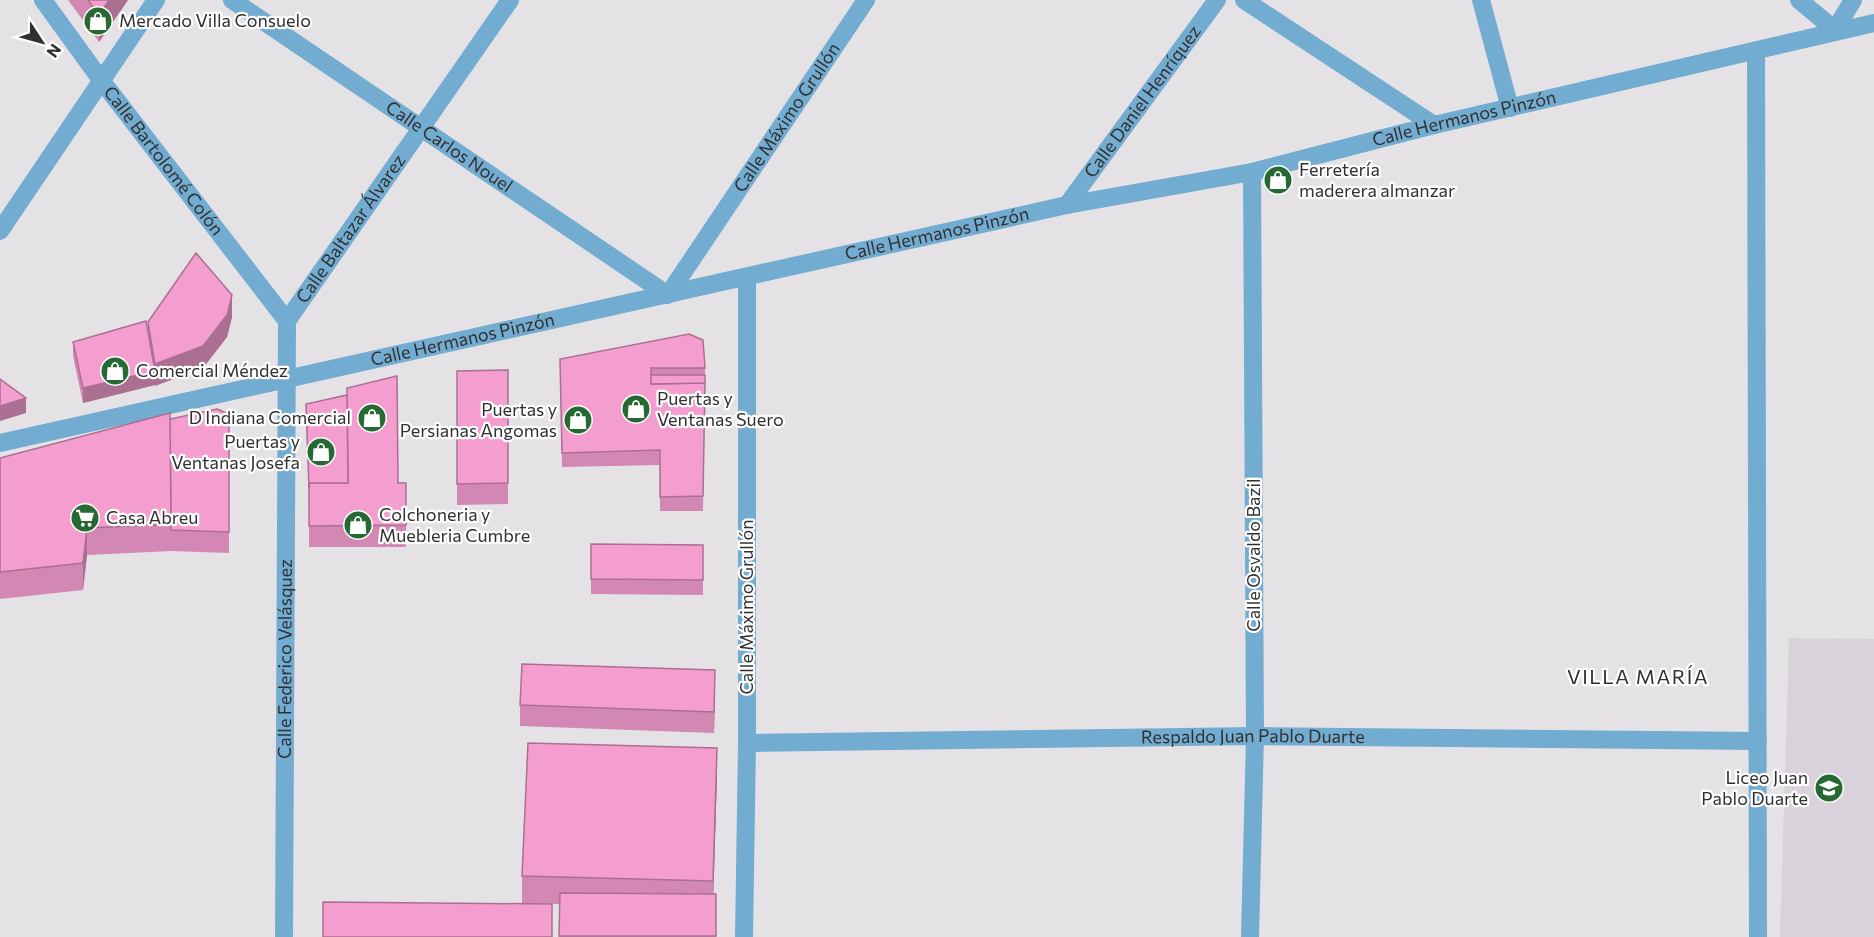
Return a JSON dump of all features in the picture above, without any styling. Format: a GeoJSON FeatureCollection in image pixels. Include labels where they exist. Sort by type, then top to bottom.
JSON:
{"type":"FeatureCollection","features":[{"type":"Feature","properties":{"kind":"street","name":"Calle Bartolomé Colón"},"geometry":{"type":"LineString","coordinates":[[43,0],[101,80],[287,321]]}},
{"type":"Feature","properties":{"kind":"street"},"geometry":{"type":"LineString","coordinates":[[0,231],[156,0]]}},
{"type":"Feature","properties":{"kind":"street","name":"Calle Carlos Nouel"},"geometry":{"type":"LineString","coordinates":[[232,0],[422,126],[668,295]]}},
{"type":"Feature","properties":{"kind":"street","name":"Calle Baltazar Álvarez"},"geometry":{"type":"LineString","coordinates":[[286,381],[287,321],[510,0]]}},
{"type":"Feature","properties":{"kind":"street","name":"Calle Máximo Grullón"},"geometry":{"type":"LineString","coordinates":[[668,295],[866,0]]}},
{"type":"Feature","properties":{"kind":"street","name":"Calle Daniel Henríquez"},"geometry":{"type":"LineString","coordinates":[[1067,205],[1216,0]]}},
{"type":"Feature","properties":{"kind":"street"},"geometry":{"type":"LineString","coordinates":[[1244,0],[1434,125]]}},
{"type":"Feature","properties":{"kind":"street"},"geometry":{"type":"LineString","coordinates":[[1481,0],[1510,108]]}},
{"type":"Feature","properties":{"kind":"street"},"geometry":{"type":"LineString","coordinates":[[1799,0],[1835,30],[1853,0]]}},
{"type":"Feature","properties":{"kind":"street","name":"Calle Hermanos Pinzón"},"geometry":{"type":"LineString","coordinates":[[0,443],[1067,205],[1252,172],[1434,125],[1756,52],[1835,30],[1874,23]]}},
{"type":"Feature","properties":{"kind":"street"},"geometry":{"type":"LineString","coordinates":[[1756,52],[1758,937]]}},
{"type":"Feature","properties":{"kind":"street","name":"Calle Osvaldo Bazil"},"geometry":{"type":"LineString","coordinates":[[1250,937],[1255,736],[1252,172]]}},
{"type":"Feature","properties":{"kind":"street","name":"Calle Máximo Grullón"},"geometry":{"type":"LineString","coordinates":[[744,937],[747,743],[747,277]]}},
{"type":"Feature","properties":{"kind":"street","name":"Calle Federico Velásquez"},"geometry":{"type":"LineString","coordinates":[[284,937],[286,381]]}},
{"type":"Feature","properties":{"kind":"street","name":"Respaldo Juan Pablo Duarte"},"geometry":{"type":"LineString","coordinates":[[747,743],[1255,736],[1758,741]]}},
{"type":"Feature","properties":{"kind":"shaded area","name":"Liceo Juan Pablo Duarte"},"geometry":{"type":"Polygon","coordinates":[[[1789,638],[1874,639],[1874,937],[1780,937],[1789,638]]]}},
{"type":"Feature","properties":{"kind":"building"},"geometry":{"type":"Polygon","coordinates":[[[88,0],[109,0],[99,15],[88,0]]]}},
{"type":"Feature","properties":{"kind":"building"},"geometry":{"type":"Polygon","coordinates":[[[196,253],[232,295],[227,315],[203,346],[155,364],[148,322],[196,253]]]}},
{"type":"Feature","properties":{"kind":"building","name":"Comercial Méndez"},"geometry":{"type":"Polygon","coordinates":[[[146,321],[155,371],[83,388],[73,342],[146,321]]]}},
{"type":"Feature","properties":{"kind":"building"},"geometry":{"type":"Polygon","coordinates":[[[689,334],[703,340],[705,368],[651,368],[651,384],[705,383],[703,496],[660,497],[660,450],[562,453],[560,359],[689,334]]]}},
{"type":"Feature","properties":{"kind":"building"},"geometry":{"type":"Polygon","coordinates":[[[508,370],[508,483],[457,484],[457,371],[508,370]]]}},
{"type":"Feature","properties":{"kind":"building"},"geometry":{"type":"Polygon","coordinates":[[[651,375],[705,375],[705,383],[651,384],[651,375]]]}},
{"type":"Feature","properties":{"kind":"building"},"geometry":{"type":"Polygon","coordinates":[[[397,376],[398,483],[406,483],[406,525],[309,526],[309,483],[348,483],[347,388],[397,376]]]}},
{"type":"Feature","properties":{"kind":"building"},"geometry":{"type":"Polygon","coordinates":[[[0,379],[26,398],[0,406],[0,379]]]}},
{"type":"Feature","properties":{"kind":"building"},"geometry":{"type":"Polygon","coordinates":[[[347,395],[348,483],[309,483],[309,489],[306,404],[347,395]]]}},
{"type":"Feature","properties":{"kind":"building"},"geometry":{"type":"Polygon","coordinates":[[[217,409],[229,414],[229,532],[171,530],[170,419],[217,409]]]}},
{"type":"Feature","properties":{"kind":"building","name":"Casa Abreu"},"geometry":{"type":"Polygon","coordinates":[[[170,413],[171,524],[87,528],[83,563],[0,572],[0,458],[170,413]]]}},
{"type":"Feature","properties":{"kind":"building"},"geometry":{"type":"Polygon","coordinates":[[[591,544],[703,545],[703,580],[591,579],[591,544]]]}},
{"type":"Feature","properties":{"kind":"building"},"geometry":{"type":"Polygon","coordinates":[[[522,664],[715,670],[714,712],[520,705],[522,664]]]}},
{"type":"Feature","properties":{"kind":"building"},"geometry":{"type":"Polygon","coordinates":[[[528,743],[717,748],[713,881],[522,876],[528,743]]]}},
{"type":"Feature","properties":{"kind":"building"},"geometry":{"type":"Polygon","coordinates":[[[560,893],[716,894],[716,936],[559,936],[560,893]]]}},
{"type":"Feature","properties":{"kind":"building"},"geometry":{"type":"Polygon","coordinates":[[[323,902],[552,904],[552,937],[323,937],[323,902]]]}},
{"type":"Feature","properties":{"kind":"place","name":"Mercado Villa Consuelo"},"geometry":{"type":"Point","coordinates":[98,21]}},
{"type":"Feature","properties":{"kind":"place","name":"Ferretería maderera almanzar"},"geometry":{"type":"Point","coordinates":[1278,180]}},
{"type":"Feature","properties":{"kind":"place","name":"Comercial Méndez"},"geometry":{"type":"Point","coordinates":[115,371]}},
{"type":"Feature","properties":{"kind":"place","name":"Puertas y Ventanas Suero"},"geometry":{"type":"Point","coordinates":[636,409]}},
{"type":"Feature","properties":{"kind":"place","name":"D Indiana Comercial"},"geometry":{"type":"Point","coordinates":[372,418]}},
{"type":"Feature","properties":{"kind":"place","name":"Puertas y Persianas Angomas"},"geometry":{"type":"Point","coordinates":[578,420]}},
{"type":"Feature","properties":{"kind":"place","name":"Puertas y Ventanas Josefa"},"geometry":{"type":"Point","coordinates":[321,452]}},
{"type":"Feature","properties":{"kind":"place","name":"Casa Abreu"},"geometry":{"type":"Point","coordinates":[85,518]}},
{"type":"Feature","properties":{"kind":"place","name":"Colchoneria y Muebleria Cumbre"},"geometry":{"type":"Point","coordinates":[358,525]}},
{"type":"Feature","properties":{"kind":"place","name":"Liceo Juan Pablo Duarte"},"geometry":{"type":"Point","coordinates":[1829,788]}},
{"type":"Feature","properties":{"kind":"district","name":"VILLA MARÍA"},"geometry":{"type":"Point","coordinates":[1638,677]}}]}
